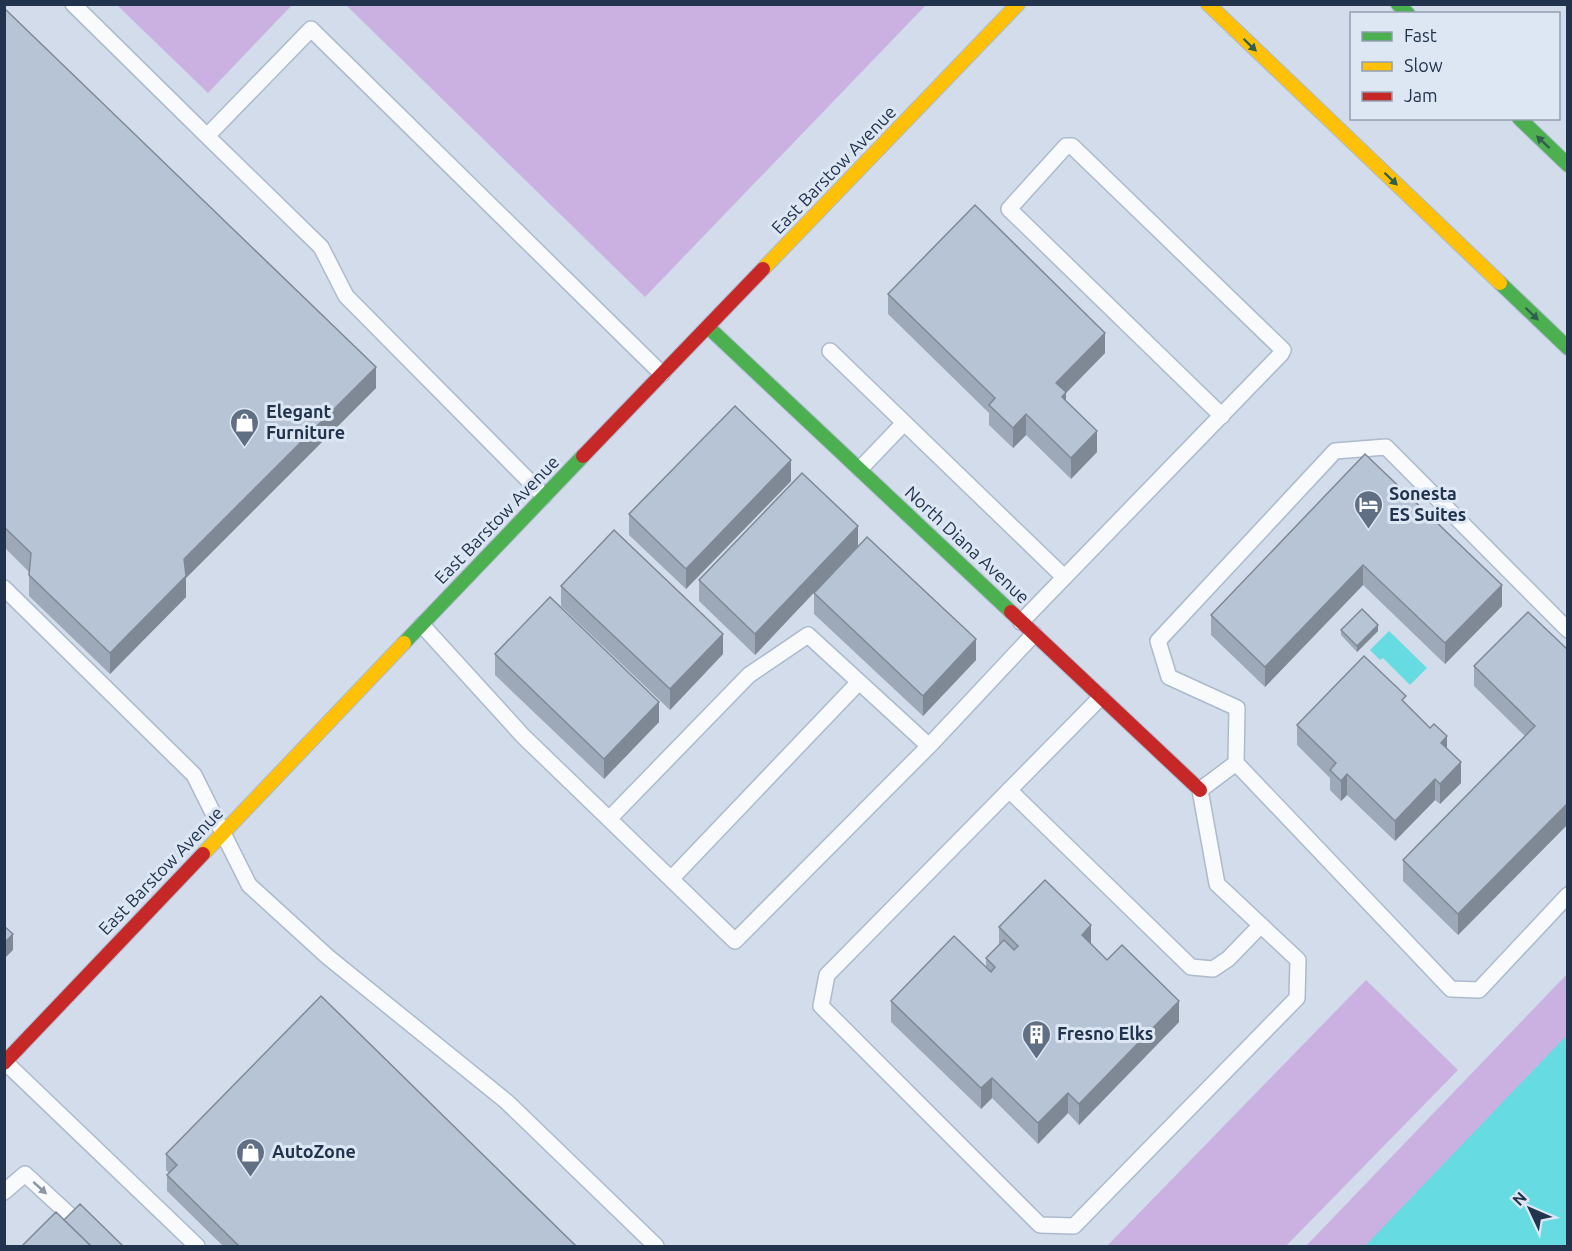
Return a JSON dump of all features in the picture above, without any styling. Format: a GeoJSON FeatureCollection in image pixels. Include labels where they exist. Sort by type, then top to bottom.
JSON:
{"type":"FeatureCollection","features":[{"type":"Feature","properties":{"kind":"main road","name":"East Barstow Avenue"},"geometry":{"type":"LineString","coordinates":[[5,1062],[544,496],[1018,4]]}},
{"type":"Feature","properties":{"kind":"main road"},"geometry":{"type":"LineString","coordinates":[[1208,4],[1568,348]]}},
{"type":"Feature","properties":{"kind":"main road"},"geometry":{"type":"LineString","coordinates":[[1521,120],[1568,165]]}},
{"type":"Feature","properties":{"kind":"main road","name":"North Diana Avenue"},"geometry":{"type":"LineString","coordinates":[[708,327],[1200,790]]}},
{"type":"Feature","properties":{"kind":"lane"},"geometry":{"type":"LineString","coordinates":[[73,4],[321,247],[346,296],[425,372],[459,412],[544,496]]}},
{"type":"Feature","properties":{"kind":"lane"},"geometry":{"type":"LineString","coordinates":[[207,136],[311,29],[662,374]]}},
{"type":"Feature","properties":{"kind":"lane"},"geometry":{"type":"LineString","coordinates":[[1021,622],[1222,416],[1281,354],[1282,346],[1072,146],[1066,146],[1009,208],[1222,416]]}},
{"type":"Feature","properties":{"kind":"lane"},"geometry":{"type":"LineString","coordinates":[[830,351],[1065,577]]}},
{"type":"Feature","properties":{"kind":"lane"},"geometry":{"type":"LineString","coordinates":[[860,469],[904,423]]}},
{"type":"Feature","properties":{"kind":"lane"},"geometry":{"type":"LineString","coordinates":[[1568,630],[1386,447],[1335,451],[1158,642],[1169,677],[1237,708],[1236,763],[1450,989],[1479,990],[1568,895]]}},
{"type":"Feature","properties":{"kind":"lane"},"geometry":{"type":"LineString","coordinates":[[4,588],[194,776],[249,885],[328,957],[507,1102],[656,1246]]}},
{"type":"Feature","properties":{"kind":"lane"},"geometry":{"type":"LineString","coordinates":[[422,625],[524,736],[735,941],[929,746],[1034,634]]}},
{"type":"Feature","properties":{"kind":"lane"},"geometry":{"type":"LineString","coordinates":[[609,819],[749,675],[808,635],[929,746]]}},
{"type":"Feature","properties":{"kind":"lane"},"geometry":{"type":"LineString","coordinates":[[671,879],[859,682]]}},
{"type":"Feature","properties":{"kind":"lane"},"geometry":{"type":"LineString","coordinates":[[1101,697],[827,975],[821,1006],[1040,1226],[1074,1226],[1297,998],[1298,960],[1217,884],[1200,790],[1236,763]]}},
{"type":"Feature","properties":{"kind":"lane"},"geometry":{"type":"LineString","coordinates":[[1009,790],[1191,967],[1213,969],[1228,959],[1261,925]]}},
{"type":"Feature","properties":{"kind":"lane"},"geometry":{"type":"LineString","coordinates":[[5,1062],[197,1246]]}},
{"type":"Feature","properties":{"kind":"lane"},"geometry":{"type":"LineString","coordinates":[[4,1192],[25,1174],[75,1220]]}},
{"type":"Feature","properties":{"kind":"shaded area"},"geometry":{"type":"Polygon","coordinates":[[[117,5],[292,5],[208,93],[117,5]]]}},
{"type":"Feature","properties":{"kind":"shaded area"},"geometry":{"type":"Polygon","coordinates":[[[346,5],[926,5],[645,297],[346,5]]]}},
{"type":"Feature","properties":{"kind":"shaded area"},"geometry":{"type":"Polygon","coordinates":[[[1567,974],[1567,1246],[1306,1246],[1567,974]]]}},
{"type":"Feature","properties":{"kind":"shaded area"},"geometry":{"type":"Polygon","coordinates":[[[1366,980],[1458,1070],[1286,1246],[1107,1246],[1366,980]]]}},
{"type":"Feature","properties":{"kind":"water"},"geometry":{"type":"Polygon","coordinates":[[[1389,631],[1427,668],[1410,685],[1383,658],[1380,660],[1370,650],[1389,631]]]}},
{"type":"Feature","properties":{"kind":"water"},"geometry":{"type":"Polygon","coordinates":[[[1567,1035],[1567,1246],[1365,1246],[1567,1035]]]}},
{"type":"Feature","properties":{"kind":"building"},"geometry":{"type":"Polygon","coordinates":[[[4,8],[376,367],[184,559],[186,576],[110,653],[29,575],[31,553],[4,527],[4,8]]]}},
{"type":"Feature","properties":{"kind":"building"},"geometry":{"type":"Polygon","coordinates":[[[975,205],[1105,333],[1056,383],[1066,392],[1062,397],[1097,431],[1071,458],[1026,414],[1013,428],[989,405],[995,398],[888,294],[975,205]]]}},
{"type":"Feature","properties":{"kind":"building"},"geometry":{"type":"Polygon","coordinates":[[[735,406],[791,460],[686,569],[629,514],[735,406]]]}},
{"type":"Feature","properties":{"kind":"building","name":"Sonesta ES Suites"},"geometry":{"type":"Polygon","coordinates":[[[1365,454],[1502,585],[1445,643],[1363,565],[1265,667],[1211,615],[1365,454]]]}},
{"type":"Feature","properties":{"kind":"building"},"geometry":{"type":"Polygon","coordinates":[[[802,473],[858,526],[755,634],[699,580],[802,473]]]}},
{"type":"Feature","properties":{"kind":"building"},"geometry":{"type":"Polygon","coordinates":[[[614,530],[723,634],[670,689],[561,586],[614,530]]]}},
{"type":"Feature","properties":{"kind":"building"},"geometry":{"type":"Polygon","coordinates":[[[867,537],[976,639],[923,696],[814,593],[867,537]]]}},
{"type":"Feature","properties":{"kind":"building"},"geometry":{"type":"Polygon","coordinates":[[[550,597],[659,702],[604,759],[495,654],[550,597]]]}},
{"type":"Feature","properties":{"kind":"building"},"geometry":{"type":"Polygon","coordinates":[[[1362,609],[1378,625],[1357,646],[1341,630],[1362,609]]]}},
{"type":"Feature","properties":{"kind":"building"},"geometry":{"type":"Polygon","coordinates":[[[1528,612],[1568,650],[1568,803],[1458,914],[1403,860],[1535,726],[1474,666],[1528,612]]]}},
{"type":"Feature","properties":{"kind":"building"},"geometry":{"type":"Polygon","coordinates":[[[1364,656],[1406,696],[1402,700],[1430,728],[1434,724],[1447,736],[1441,743],[1461,762],[1440,784],[1435,779],[1395,821],[1347,774],[1341,781],[1330,770],[1336,763],[1297,725],[1364,656]]]}},
{"type":"Feature","properties":{"kind":"building","name":"Fresno Elks"},"geometry":{"type":"Polygon","coordinates":[[[1045,880],[1091,925],[1082,935],[1107,960],[1122,945],[1179,1001],[1079,1104],[1068,1093],[1038,1123],[992,1078],[981,1088],[891,1001],[954,936],[991,972],[995,967],[986,958],[1004,940],[1014,950],[1018,946],[999,927],[1045,880]]]}},
{"type":"Feature","properties":{"kind":"building"},"geometry":{"type":"Polygon","coordinates":[[[4,926],[13,934],[4,943],[4,926]]]}},
{"type":"Feature","properties":{"kind":"building"},"geometry":{"type":"Polygon","coordinates":[[[321,996],[576,1246],[239,1246],[167,1175],[177,1165],[166,1154],[321,996]]]}},
{"type":"Feature","properties":{"kind":"building"},"geometry":{"type":"Polygon","coordinates":[[[80,1204],[123,1246],[91,1246],[64,1220],[80,1204]]]}},
{"type":"Feature","properties":{"kind":"building"},"geometry":{"type":"Polygon","coordinates":[[[56,1212],[91,1246],[22,1246],[56,1212]]]}},
{"type":"Feature","properties":{"kind":"traffic: fast"},"geometry":{"type":"LineString","coordinates":[[1398,4],[1406,12]]}},
{"type":"Feature","properties":{"kind":"traffic: fast"},"geometry":{"type":"LineString","coordinates":[[1521,120],[1568,165]]}},
{"type":"Feature","properties":{"kind":"traffic: fast"},"geometry":{"type":"LineString","coordinates":[[1500,283],[1568,348]]}},
{"type":"Feature","properties":{"kind":"traffic: fast"},"geometry":{"type":"LineString","coordinates":[[708,327],[1011,612]]}},
{"type":"Feature","properties":{"kind":"traffic: fast"},"geometry":{"type":"LineString","coordinates":[[404,643],[583,456]]}},
{"type":"Feature","properties":{"kind":"traffic: slow"},"geometry":{"type":"LineString","coordinates":[[763,269],[1018,4]]}},
{"type":"Feature","properties":{"kind":"traffic: slow"},"geometry":{"type":"LineString","coordinates":[[1208,4],[1500,283]]}},
{"type":"Feature","properties":{"kind":"traffic: slow"},"geometry":{"type":"LineString","coordinates":[[203,854],[404,643]]}},
{"type":"Feature","properties":{"kind":"traffic: jam"},"geometry":{"type":"LineString","coordinates":[[583,456],[763,269]]}},
{"type":"Feature","properties":{"kind":"traffic: jam"},"geometry":{"type":"LineString","coordinates":[[1011,612],[1200,790]]}},
{"type":"Feature","properties":{"kind":"traffic: jam"},"geometry":{"type":"LineString","coordinates":[[4,1063],[203,854]]}},
{"type":"Feature","properties":{"kind":"place","name":"Elegant Furniture"},"geometry":{"type":"Point","coordinates":[245,448]}},
{"type":"Feature","properties":{"kind":"place","name":"Sonesta ES Suites"},"geometry":{"type":"Point","coordinates":[1368,530]}},
{"type":"Feature","properties":{"kind":"place","name":"Fresno Elks"},"geometry":{"type":"Point","coordinates":[1036,1060]}},
{"type":"Feature","properties":{"kind":"place","name":"AutoZone"},"geometry":{"type":"Point","coordinates":[251,1178]}}]}
